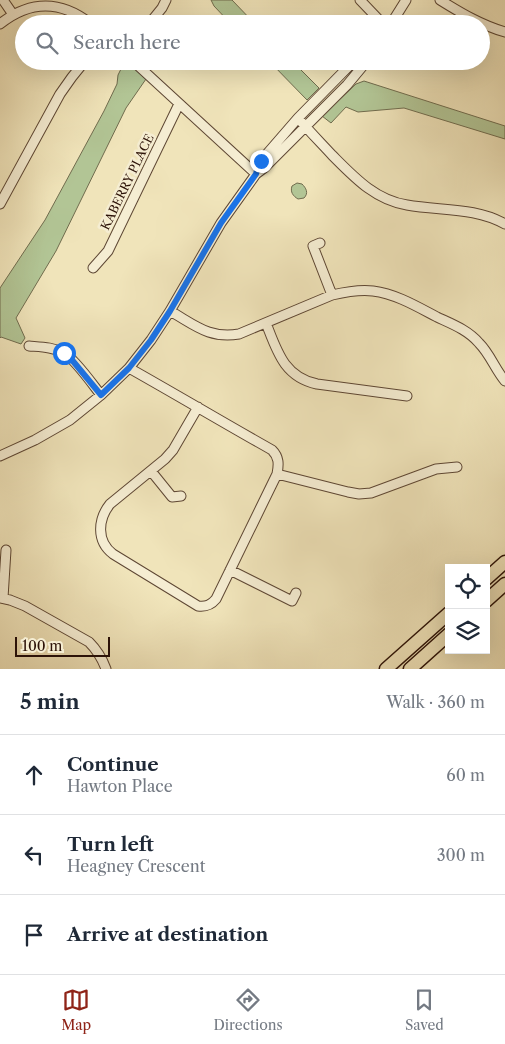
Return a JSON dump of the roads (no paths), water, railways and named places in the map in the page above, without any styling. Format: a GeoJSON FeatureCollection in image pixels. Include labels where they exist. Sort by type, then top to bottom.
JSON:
{"type":"FeatureCollection","features":[{"type":"Feature","properties":{"kind":"highway"},"geometry":{"type":"LineString","coordinates":[[490,575],[505,562]]}},
{"type":"Feature","properties":{"kind":"highway"},"geometry":{"type":"LineString","coordinates":[[490,597],[505,584]]}},
{"type":"Feature","properties":{"kind":"highway"},"geometry":{"type":"LineString","coordinates":[[386,669],[445,617]]}},
{"type":"Feature","properties":{"kind":"highway"},"geometry":{"type":"LineString","coordinates":[[410,669],[445,638]]}},
{"type":"Feature","properties":{"kind":"street"},"geometry":{"type":"LineString","coordinates":[[3,0],[12,13]]}},
{"type":"Feature","properties":{"kind":"street"},"geometry":{"type":"LineString","coordinates":[[156,15],[166,0]]}},
{"type":"Feature","properties":{"kind":"street"},"geometry":{"type":"LineString","coordinates":[[360,0],[374,15]]}},
{"type":"Feature","properties":{"kind":"street"},"geometry":{"type":"LineString","coordinates":[[397,15],[406,0]]}},
{"type":"Feature","properties":{"kind":"street"},"geometry":{"type":"LineString","coordinates":[[440,0],[465,15]]}},
{"type":"Feature","properties":{"kind":"street"},"geometry":{"type":"LineString","coordinates":[[0,24],[21,8],[41,2],[51,2],[82,15]]}},
{"type":"Feature","properties":{"kind":"street"},"geometry":{"type":"LineString","coordinates":[[490,27],[505,32]]}},
{"type":"Feature","properties":{"kind":"street"},"geometry":{"type":"LineString","coordinates":[[0,204],[60,94],[78,70]]}},
{"type":"Feature","properties":{"kind":"street"},"geometry":{"type":"LineString","coordinates":[[143,70],[256,174]]}},
{"type":"Feature","properties":{"kind":"street"},"geometry":{"type":"LineString","coordinates":[[256,174],[259,163],[298,118],[345,70]]}},
{"type":"Feature","properties":{"kind":"street"},"geometry":{"type":"LineString","coordinates":[[0,456],[53,431],[70,420],[101,395],[129,368],[151,340],[170,311],[221,223],[256,174],[305,127],[359,70]]}},
{"type":"Feature","properties":{"kind":"street","name":"KABERRY PLACE"},"geometry":{"type":"LineString","coordinates":[[93,268],[108,251],[179,104]]}},
{"type":"Feature","properties":{"kind":"street"},"geometry":{"type":"LineString","coordinates":[[298,118],[365,188],[378,196],[406,205],[482,214],[495,218],[505,224]]}},
{"type":"Feature","properties":{"kind":"street"},"geometry":{"type":"LineString","coordinates":[[313,246],[332,295]]}},
{"type":"Feature","properties":{"kind":"street"},"geometry":{"type":"LineString","coordinates":[[170,311],[212,334],[239,334],[332,295],[348,291],[372,291],[389,294],[405,300],[470,334],[483,348],[505,381]]}},
{"type":"Feature","properties":{"kind":"street"},"geometry":{"type":"LineString","coordinates":[[266,323],[282,361],[293,373],[307,382],[407,396]]}},
{"type":"Feature","properties":{"kind":"street"},"geometry":{"type":"LineString","coordinates":[[29,346],[52,349],[67,355],[101,395]]}},
{"type":"Feature","properties":{"kind":"street"},"geometry":{"type":"LineString","coordinates":[[129,368],[198,407],[272,450],[278,459],[277,474],[216,599],[208,606],[203,607],[198,606],[110,552],[104,545],[100,528],[104,511],[110,504],[166,459],[198,407]]}},
{"type":"Feature","properties":{"kind":"street"},"geometry":{"type":"LineString","coordinates":[[277,474],[359,494],[371,492],[436,469],[457,467]]}},
{"type":"Feature","properties":{"kind":"street"},"geometry":{"type":"LineString","coordinates":[[152,471],[174,500]]}},
{"type":"Feature","properties":{"kind":"street"},"geometry":{"type":"LineString","coordinates":[[6,550],[1,598],[25,606],[89,642],[99,653],[106,669]]}},
{"type":"Feature","properties":{"kind":"street"},"geometry":{"type":"LineString","coordinates":[[230,570],[292,601]]}}]}
